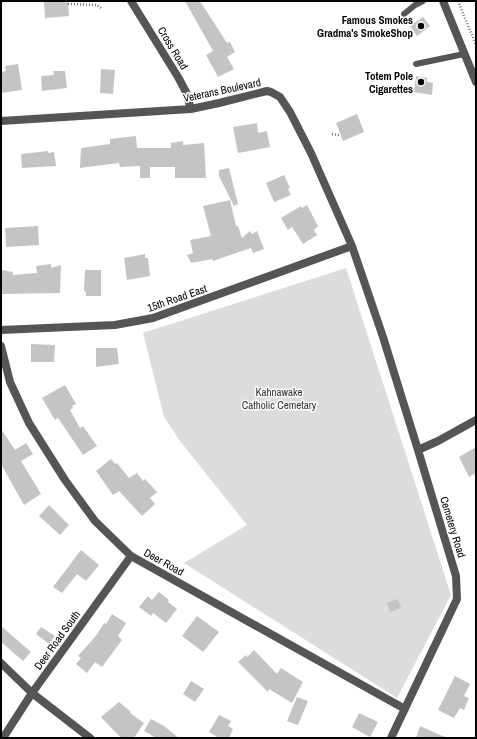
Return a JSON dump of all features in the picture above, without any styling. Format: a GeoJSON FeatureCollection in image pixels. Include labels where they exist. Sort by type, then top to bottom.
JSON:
{"type":"FeatureCollection","features":[{"type":"Feature","properties":{"kind":"street","name":"Cross Road"},"geometry":{"type":"LineString","coordinates":[[131,1],[178,77],[186,92],[192,109]]}},
{"type":"Feature","properties":{"kind":"street"},"geometry":{"type":"LineString","coordinates":[[443,1],[476,82]]}},
{"type":"Feature","properties":{"kind":"street","name":"Veterans Boulevard"},"geometry":{"type":"LineString","coordinates":[[1,121],[192,109],[262,91],[271,92],[280,97],[307,144],[352,246],[383,337]]}},
{"type":"Feature","properties":{"kind":"street","name":"15th Road East"},"geometry":{"type":"LineString","coordinates":[[1,330],[115,326],[153,318],[352,246]]}},
{"type":"Feature","properties":{"kind":"street","name":"Cemetery Road"},"geometry":{"type":"LineString","coordinates":[[383,337],[456,576],[457,599],[448,621],[391,738]]}},
{"type":"Feature","properties":{"kind":"street","name":"Deer Road"},"geometry":{"type":"LineString","coordinates":[[1,346],[10,382],[29,423],[65,480],[95,521],[131,556],[404,709]]}},
{"type":"Feature","properties":{"kind":"street"},"geometry":{"type":"LineString","coordinates":[[418,450],[476,420]]}},
{"type":"Feature","properties":{"kind":"street","name":"Deer Road South"},"geometry":{"type":"LineString","coordinates":[[3,738],[32,693],[131,556]]}},
{"type":"Feature","properties":{"kind":"street"},"geometry":{"type":"LineString","coordinates":[[1,663],[32,693],[90,738]]}},
{"type":"Feature","properties":{"kind":"lane"},"geometry":{"type":"LineString","coordinates":[[404,14],[415,5],[423,1]]}},
{"type":"Feature","properties":{"kind":"lane"},"geometry":{"type":"LineString","coordinates":[[416,64],[464,54]]}},
{"type":"Feature","properties":{"kind":"path"},"geometry":{"type":"LineString","coordinates":[[458,1],[476,45]]}},
{"type":"Feature","properties":{"kind":"path"},"geometry":{"type":"LineString","coordinates":[[68,4],[72,2],[97,5],[101,8]]}},
{"type":"Feature","properties":{"kind":"path"},"geometry":{"type":"LineString","coordinates":[[332,134],[340,134]]}},
{"type":"Feature","properties":{"kind":"green space","name":"Kahnawake Catholic Cemetary"},"geometry":{"type":"Polygon","coordinates":[[[346,268],[451,595],[397,698],[184,563],[247,525],[180,441],[164,417],[143,333],[346,268]]]}},
{"type":"Feature","properties":{"kind":"building"},"geometry":{"type":"Polygon","coordinates":[[[44,1],[68,1],[69,16],[45,18],[44,1]]]}},
{"type":"Feature","properties":{"kind":"building"},"geometry":{"type":"Polygon","coordinates":[[[185,1],[200,1],[227,43],[230,42],[235,52],[227,57],[234,69],[218,77],[206,55],[213,51],[185,1]]]}},
{"type":"Feature","properties":{"kind":"building"},"geometry":{"type":"Polygon","coordinates":[[[423,17],[430,26],[417,36],[410,26],[423,17]]]}},
{"type":"Feature","properties":{"kind":"building"},"geometry":{"type":"Polygon","coordinates":[[[18,64],[22,90],[1,93],[1,72],[6,71],[5,66],[18,64]]]}},
{"type":"Feature","properties":{"kind":"building"},"geometry":{"type":"Polygon","coordinates":[[[101,69],[115,70],[113,94],[100,93],[101,69]]]}},
{"type":"Feature","properties":{"kind":"building"},"geometry":{"type":"Polygon","coordinates":[[[53,71],[65,71],[67,88],[42,91],[41,76],[54,75],[53,71]]]}},
{"type":"Feature","properties":{"kind":"building"},"geometry":{"type":"Polygon","coordinates":[[[416,76],[427,78],[427,82],[433,83],[432,95],[414,92],[416,76]]]}},
{"type":"Feature","properties":{"kind":"building"},"geometry":{"type":"Polygon","coordinates":[[[357,114],[364,132],[343,141],[336,123],[357,114]]]}},
{"type":"Feature","properties":{"kind":"building"},"geometry":{"type":"Polygon","coordinates":[[[257,123],[258,133],[267,131],[270,147],[238,153],[233,127],[257,123]]]}},
{"type":"Feature","properties":{"kind":"building"},"geometry":{"type":"Polygon","coordinates":[[[136,136],[137,148],[171,148],[171,143],[183,141],[183,145],[204,143],[206,178],[175,178],[175,167],[150,167],[150,178],[140,178],[140,166],[120,167],[119,163],[80,168],[81,148],[110,144],[110,139],[136,136]]]}},
{"type":"Feature","properties":{"kind":"building"},"geometry":{"type":"Polygon","coordinates":[[[48,151],[48,153],[54,152],[56,166],[22,168],[21,154],[48,151]]]}},
{"type":"Feature","properties":{"kind":"building"},"geometry":{"type":"Polygon","coordinates":[[[229,168],[238,204],[234,206],[219,176],[219,170],[229,168]]]}},
{"type":"Feature","properties":{"kind":"building"},"geometry":{"type":"Polygon","coordinates":[[[284,175],[290,188],[288,189],[291,195],[274,202],[266,183],[284,175]]]}},
{"type":"Feature","properties":{"kind":"building"},"geometry":{"type":"Polygon","coordinates":[[[230,200],[236,226],[238,226],[242,238],[250,231],[252,234],[257,231],[264,249],[253,253],[251,248],[213,261],[213,259],[191,263],[187,255],[193,253],[190,240],[211,236],[203,206],[230,200]]]}},
{"type":"Feature","properties":{"kind":"building"},"geometry":{"type":"Polygon","coordinates":[[[307,205],[318,226],[314,230],[317,235],[303,244],[292,227],[288,230],[281,218],[301,206],[302,208],[307,205]]]}},
{"type":"Feature","properties":{"kind":"building"},"geometry":{"type":"Polygon","coordinates":[[[38,226],[39,245],[6,247],[5,228],[38,226]]]}},
{"type":"Feature","properties":{"kind":"building"},"geometry":{"type":"Polygon","coordinates":[[[145,254],[145,258],[148,258],[150,276],[127,280],[124,258],[145,254]]]}},
{"type":"Feature","properties":{"kind":"building"},"geometry":{"type":"Polygon","coordinates":[[[51,264],[51,268],[61,265],[60,293],[1,294],[1,270],[13,272],[13,275],[37,273],[36,266],[51,264]]]}},
{"type":"Feature","properties":{"kind":"building"},"geometry":{"type":"Polygon","coordinates":[[[85,270],[101,270],[101,296],[86,296],[86,292],[84,291],[85,270]]]}},
{"type":"Feature","properties":{"kind":"building"},"geometry":{"type":"Polygon","coordinates":[[[31,344],[55,345],[54,362],[31,362],[31,344]]]}},
{"type":"Feature","properties":{"kind":"building"},"geometry":{"type":"Polygon","coordinates":[[[96,348],[117,348],[119,364],[96,367],[96,348]]]}},
{"type":"Feature","properties":{"kind":"building"},"geometry":{"type":"Polygon","coordinates":[[[65,385],[76,404],[72,406],[73,408],[70,410],[80,428],[83,426],[97,446],[83,455],[58,418],[55,420],[42,398],[65,385]]]}},
{"type":"Feature","properties":{"kind":"building"},"geometry":{"type":"Polygon","coordinates":[[[1,429],[15,450],[26,443],[33,454],[21,461],[41,494],[24,505],[1,464],[1,429]]]}},
{"type":"Feature","properties":{"kind":"building"},"geometry":{"type":"Polygon","coordinates":[[[476,447],[476,473],[469,477],[459,457],[476,447]]]}},
{"type":"Feature","properties":{"kind":"building"},"geometry":{"type":"Polygon","coordinates":[[[111,459],[115,464],[117,463],[129,478],[137,473],[143,481],[145,479],[158,493],[150,498],[155,504],[142,516],[119,491],[113,495],[96,471],[111,459]]]}},
{"type":"Feature","properties":{"kind":"building"},"geometry":{"type":"Polygon","coordinates":[[[49,505],[69,525],[60,535],[39,516],[49,505]]]}},
{"type":"Feature","properties":{"kind":"building"},"geometry":{"type":"Polygon","coordinates":[[[81,550],[99,565],[86,581],[77,574],[62,593],[53,587],[81,550]]]}},
{"type":"Feature","properties":{"kind":"building"},"geometry":{"type":"Polygon","coordinates":[[[159,592],[177,609],[166,623],[153,613],[151,616],[139,607],[148,596],[152,600],[159,592]]]}},
{"type":"Feature","properties":{"kind":"building"},"geometry":{"type":"Polygon","coordinates":[[[398,599],[401,608],[390,612],[387,603],[398,599]]]}},
{"type":"Feature","properties":{"kind":"building"},"geometry":{"type":"Polygon","coordinates":[[[112,614],[126,623],[118,636],[122,640],[102,667],[95,662],[87,673],[76,664],[81,658],[78,656],[95,637],[104,623],[106,624],[112,614]]]}},
{"type":"Feature","properties":{"kind":"building"},"geometry":{"type":"Polygon","coordinates":[[[197,616],[219,632],[203,652],[182,636],[197,616]]]}},
{"type":"Feature","properties":{"kind":"building"},"geometry":{"type":"Polygon","coordinates":[[[1,626],[31,652],[23,661],[1,642],[1,626]]]}},
{"type":"Feature","properties":{"kind":"building"},"geometry":{"type":"Polygon","coordinates":[[[41,627],[55,636],[49,644],[36,634],[41,627]]]}},
{"type":"Feature","properties":{"kind":"building"},"geometry":{"type":"Polygon","coordinates":[[[254,650],[277,674],[281,668],[303,682],[292,703],[269,689],[268,692],[238,662],[246,655],[247,657],[254,650]]]}},
{"type":"Feature","properties":{"kind":"building"},"geometry":{"type":"Polygon","coordinates":[[[455,676],[470,684],[464,696],[469,698],[464,710],[460,708],[454,718],[438,710],[455,676]]]}},
{"type":"Feature","properties":{"kind":"building"},"geometry":{"type":"Polygon","coordinates":[[[191,681],[204,689],[195,702],[183,694],[191,681]]]}},
{"type":"Feature","properties":{"kind":"building"},"geometry":{"type":"Polygon","coordinates":[[[297,697],[308,701],[298,725],[287,721],[297,697]]]}},
{"type":"Feature","properties":{"kind":"building"},"geometry":{"type":"Polygon","coordinates":[[[119,702],[131,712],[130,713],[144,723],[134,738],[121,738],[101,717],[119,702]]]}},
{"type":"Feature","properties":{"kind":"building"},"geometry":{"type":"Polygon","coordinates":[[[359,713],[378,722],[370,737],[352,727],[359,713]]]}},
{"type":"Feature","properties":{"kind":"building"},"geometry":{"type":"Polygon","coordinates":[[[219,715],[231,721],[228,726],[233,729],[229,738],[219,738],[209,732],[219,715]]]}},
{"type":"Feature","properties":{"kind":"building"},"geometry":{"type":"Polygon","coordinates":[[[151,719],[164,726],[179,738],[156,738],[144,731],[151,719]]]}},
{"type":"Feature","properties":{"kind":"building"},"geometry":{"type":"Polygon","coordinates":[[[420,726],[447,738],[416,738],[420,726]]]}},
{"type":"Feature","properties":{"kind":"place","name":"Famous Smokes Gradma's SmokeShop"},"geometry":{"type":"Point","coordinates":[421,26]}},
{"type":"Feature","properties":{"kind":"place","name":"Totem Pole Cigarettes"},"geometry":{"type":"Point","coordinates":[421,82]}}]}
